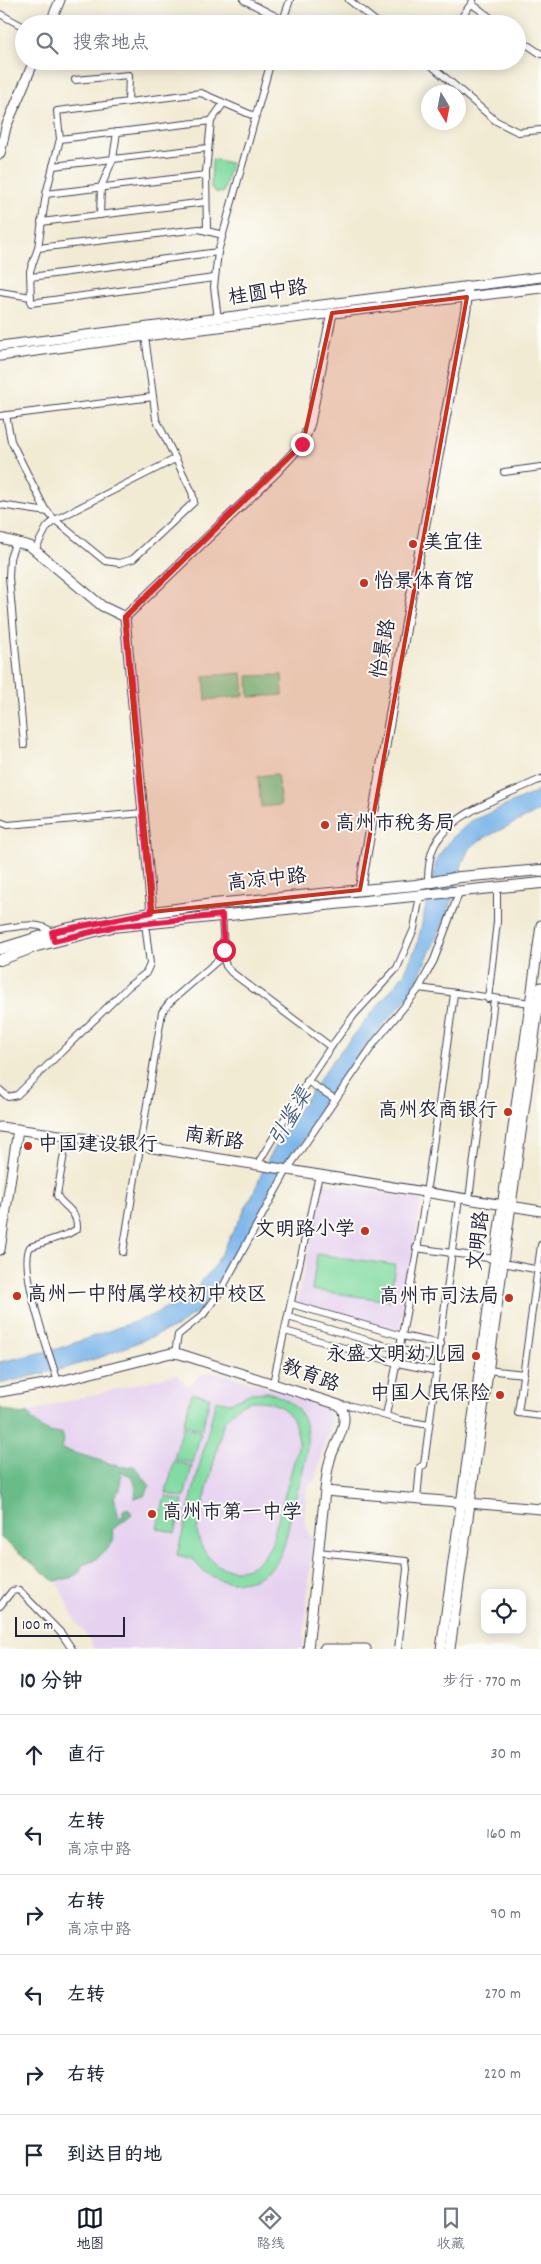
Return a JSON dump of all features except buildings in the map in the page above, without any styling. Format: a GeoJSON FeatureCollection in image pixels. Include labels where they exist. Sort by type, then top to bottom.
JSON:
{"type":"FeatureCollection","features":[{"type":"Feature","properties":{"kind":"main road","name":"高凉中路"},"geometry":{"type":"LineString","coordinates":[[0,950],[152,912],[213,904],[360,890],[460,877],[541,870]]}},
{"type":"Feature","properties":{"kind":"main road"},"geometry":{"type":"LineString","coordinates":[[474,876],[475,889]]}},
{"type":"Feature","properties":{"kind":"main road","name":"高凉中路"},"geometry":{"type":"LineString","coordinates":[[0,960],[53,937],[112,927],[458,890],[541,883]]}},
{"type":"Feature","properties":{"kind":"street"},"geometry":{"type":"LineString","coordinates":[[54,15],[60,0]]}},
{"type":"Feature","properties":{"kind":"street"},"geometry":{"type":"LineString","coordinates":[[244,0],[271,15]]}},
{"type":"Feature","properties":{"kind":"street"},"geometry":{"type":"LineString","coordinates":[[285,15],[290,0]]}},
{"type":"Feature","properties":{"kind":"street"},"geometry":{"type":"LineString","coordinates":[[349,0],[368,15]]}},
{"type":"Feature","properties":{"kind":"street"},"geometry":{"type":"LineString","coordinates":[[463,15],[472,2],[488,15]]}},
{"type":"Feature","properties":{"kind":"street"},"geometry":{"type":"LineString","coordinates":[[0,14],[15,22]]}},
{"type":"Feature","properties":{"kind":"street"},"geometry":{"type":"LineString","coordinates":[[526,44],[541,54]]}},
{"type":"Feature","properties":{"kind":"street"},"geometry":{"type":"LineString","coordinates":[[0,154],[3,126],[30,70]]}},
{"type":"Feature","properties":{"kind":"street"},"geometry":{"type":"LineString","coordinates":[[219,323],[214,278],[218,252],[268,70]]}},
{"type":"Feature","properties":{"kind":"street"},"geometry":{"type":"LineString","coordinates":[[436,70],[496,121],[516,131],[541,130]]}},
{"type":"Feature","properties":{"kind":"street"},"geometry":{"type":"LineString","coordinates":[[75,80],[129,75],[128,102]]}},
{"type":"Feature","properties":{"kind":"street"},"geometry":{"type":"LineString","coordinates":[[214,278],[31,303],[30,271],[38,248],[46,194],[60,138],[57,111],[201,93],[254,116]]}},
{"type":"Feature","properties":{"kind":"street"},"geometry":{"type":"LineString","coordinates":[[207,231],[206,176],[211,122],[223,104]]}},
{"type":"Feature","properties":{"kind":"street"},"geometry":{"type":"LineString","coordinates":[[60,138],[211,122]]}},
{"type":"Feature","properties":{"kind":"street"},"geometry":{"type":"LineString","coordinates":[[100,215],[101,187],[114,159],[117,132]]}},
{"type":"Feature","properties":{"kind":"street"},"geometry":{"type":"LineString","coordinates":[[54,166],[208,148]]}},
{"type":"Feature","properties":{"kind":"street"},"geometry":{"type":"LineString","coordinates":[[46,194],[206,176]]}},
{"type":"Feature","properties":{"kind":"street"},"geometry":{"type":"LineString","coordinates":[[41,222],[206,202]]}},
{"type":"Feature","properties":{"kind":"street"},"geometry":{"type":"LineString","coordinates":[[38,248],[199,229],[223,236]]}},
{"type":"Feature","properties":{"kind":"street"},"geometry":{"type":"LineString","coordinates":[[31,277],[218,252]]}},
{"type":"Feature","properties":{"kind":"street","name":"桂圆中路"},"geometry":{"type":"LineString","coordinates":[[0,356],[541,276]]}},
{"type":"Feature","properties":{"kind":"street","name":"怡景路"},"geometry":{"type":"LineString","coordinates":[[360,890],[411,597],[468,297],[468,286]]}},
{"type":"Feature","properties":{"kind":"street","name":"桂圆中路"},"geometry":{"type":"LineString","coordinates":[[0,346],[332,313],[541,288]]}},
{"type":"Feature","properties":{"kind":"street"},"geometry":{"type":"LineString","coordinates":[[0,292],[31,297]]}},
{"type":"Feature","properties":{"kind":"street"},"geometry":{"type":"LineString","coordinates":[[125,617],[303,443],[310,423],[332,313]]}},
{"type":"Feature","properties":{"kind":"street"},"geometry":{"type":"LineString","coordinates":[[145,336],[153,397],[156,421],[192,492],[194,503],[133,559],[119,563],[105,562],[48,512],[11,441],[3,416],[153,397]]}},
{"type":"Feature","properties":{"kind":"street"},"geometry":{"type":"LineString","coordinates":[[35,550],[47,527],[55,520],[175,459]]}},
{"type":"Feature","properties":{"kind":"street"},"geometry":{"type":"LineString","coordinates":[[504,472],[541,467]]}},
{"type":"Feature","properties":{"kind":"street"},"geometry":{"type":"LineString","coordinates":[[0,505],[48,512]]}},
{"type":"Feature","properties":{"kind":"street"},"geometry":{"type":"LineString","coordinates":[[0,538],[35,550],[102,606],[125,617]]}},
{"type":"Feature","properties":{"kind":"street"},"geometry":{"type":"LineString","coordinates":[[16,542],[10,558],[9,577],[24,745]]}},
{"type":"Feature","properties":{"kind":"street"},"geometry":{"type":"LineString","coordinates":[[125,617],[152,912]]}},
{"type":"Feature","properties":{"kind":"street"},"geometry":{"type":"LineString","coordinates":[[431,881],[432,850],[445,831],[469,813],[541,780]]}},
{"type":"Feature","properties":{"kind":"street"},"geometry":{"type":"LineString","coordinates":[[0,822],[8,826],[143,813]]}},
{"type":"Feature","properties":{"kind":"street"},"geometry":{"type":"LineString","coordinates":[[469,1199],[491,999],[497,887]]}},
{"type":"Feature","properties":{"kind":"street"},"geometry":{"type":"LineString","coordinates":[[0,1392],[58,1382],[175,1353],[178,1335],[203,1315],[220,1292],[284,1170],[332,1098],[419,988],[434,960],[458,890]]}},
{"type":"Feature","properties":{"kind":"street"},"geometry":{"type":"LineString","coordinates":[[259,1165],[331,1047],[354,1015],[397,968],[414,929],[421,895]]}},
{"type":"Feature","properties":{"kind":"street"},"geometry":{"type":"LineString","coordinates":[[222,915],[223,956],[226,966],[231,972],[331,1047]]}},
{"type":"Feature","properties":{"kind":"street"},"geometry":{"type":"LineString","coordinates":[[0,1090],[8,1097],[17,1095],[129,986],[146,973],[150,956],[145,923]]}},
{"type":"Feature","properties":{"kind":"street"},"geometry":{"type":"LineString","coordinates":[[0,929],[35,924],[44,927],[53,937]]}},
{"type":"Feature","properties":{"kind":"street","name":"文明路"},"geometry":{"type":"LineString","coordinates":[[450,1649],[465,1503],[507,1205],[541,925]]}},
{"type":"Feature","properties":{"kind":"street"},"geometry":{"type":"LineString","coordinates":[[123,1252],[162,1012],[170,1002],[223,956]]}},
{"type":"Feature","properties":{"kind":"street"},"geometry":{"type":"LineString","coordinates":[[419,988],[531,1003]]}},
{"type":"Feature","properties":{"kind":"street","name":"文明路"},"geometry":{"type":"LineString","coordinates":[[507,1205],[536,1053],[541,993]]}},
{"type":"Feature","properties":{"kind":"street"},"geometry":{"type":"LineString","coordinates":[[386,1415],[400,1350],[454,994]]}},
{"type":"Feature","properties":{"kind":"street"},"geometry":{"type":"LineString","coordinates":[[309,1083],[332,1098]]}},
{"type":"Feature","properties":{"kind":"street","name":"南新路"},"geometry":{"type":"LineString","coordinates":[[0,1126],[141,1146],[541,1211]]}},
{"type":"Feature","properties":{"kind":"street"},"geometry":{"type":"LineString","coordinates":[[0,1250],[18,1129]]}},
{"type":"Feature","properties":{"kind":"street"},"geometry":{"type":"LineString","coordinates":[[58,1382],[28,1277],[27,1256],[29,1248],[32,1246],[77,1229],[71,1210],[59,1199],[58,1195],[67,1136]]}},
{"type":"Feature","properties":{"kind":"street"},"geometry":{"type":"LineString","coordinates":[[273,1383],[319,1175]]}},
{"type":"Feature","properties":{"kind":"street"},"geometry":{"type":"LineString","coordinates":[[417,1499],[420,1467],[424,1465],[441,1344],[459,1198]]}},
{"type":"Feature","properties":{"kind":"street"},"geometry":{"type":"LineString","coordinates":[[541,1246],[518,1413],[541,1416]]}},
{"type":"Feature","properties":{"kind":"street"},"geometry":{"type":"LineString","coordinates":[[416,1248],[499,1261],[539,1270]]}},
{"type":"Feature","properties":{"kind":"street","name":"文明路"},"geometry":{"type":"LineString","coordinates":[[442,1649],[487,1370],[499,1261]]}},
{"type":"Feature","properties":{"kind":"street"},"geometry":{"type":"LineString","coordinates":[[291,1304],[402,1336],[441,1344]]}},
{"type":"Feature","properties":{"kind":"street"},"geometry":{"type":"LineString","coordinates":[[288,1317],[400,1350],[439,1357]]}},
{"type":"Feature","properties":{"kind":"street"},"geometry":{"type":"LineString","coordinates":[[285,1330],[397,1363],[437,1371]]}},
{"type":"Feature","properties":{"kind":"street","name":"教育路"},"geometry":{"type":"LineString","coordinates":[[175,1353],[273,1383],[339,1406],[344,1411],[344,1424],[329,1461],[308,1649]]}},
{"type":"Feature","properties":{"kind":"street"},"geometry":{"type":"LineString","coordinates":[[487,1370],[524,1374]]}},
{"type":"Feature","properties":{"kind":"street"},"geometry":{"type":"LineString","coordinates":[[339,1406],[352,1406],[429,1425]]}},
{"type":"Feature","properties":{"kind":"street"},"geometry":{"type":"LineString","coordinates":[[325,1491],[541,1509]]}},
{"type":"Feature","properties":{"kind":"street"},"geometry":{"type":"LineString","coordinates":[[318,1552],[406,1562],[407,1569],[398,1649]]}},
{"type":"Feature","properties":{"kind":"street"},"geometry":{"type":"LineString","coordinates":[[0,1606],[12,1591],[19,1590],[61,1633],[72,1649]]}},
{"type":"Feature","properties":{"kind":"street"},"geometry":{"type":"LineString","coordinates":[[324,1649],[366,1649]]}},
{"type":"Feature","properties":{"kind":"highlighted area"},"geometry":{"type":"Polygon","coordinates":[[[467,297],[360,890],[152,912],[125,617],[303,443],[332,313],[467,297]]]}},
{"type":"Feature","properties":{"kind":"shaded area","name":"文明路小学"},"geometry":{"type":"Polygon","coordinates":[[[324,1183],[422,1199],[400,1330],[297,1303],[324,1183]]]}},
{"type":"Feature","properties":{"kind":"shaded area","name":"高州市第一中学"},"geometry":{"type":"Polygon","coordinates":[[[214,1371],[276,1390],[324,1408],[330,1416],[331,1422],[315,1478],[307,1488],[304,1522],[312,1538],[303,1649],[94,1649],[90,1640],[76,1622],[58,1584],[0,1537],[0,1408],[22,1415],[55,1404],[177,1374],[188,1387],[200,1375],[214,1371]]]}},
{"type":"Feature","properties":{"kind":"green space"},"geometry":{"type":"Polygon","coordinates":[[[212,159],[231,163],[223,193],[215,192],[211,188],[212,159]]]}},
{"type":"Feature","properties":{"kind":"green space"},"geometry":{"type":"Polygon","coordinates":[[[242,673],[244,696],[206,700],[204,676],[242,673]]]}},
{"type":"Feature","properties":{"kind":"green space"},"geometry":{"type":"Polygon","coordinates":[[[282,675],[283,695],[249,697],[248,676],[282,675]]]}},
{"type":"Feature","properties":{"kind":"green space"},"geometry":{"type":"Polygon","coordinates":[[[277,774],[281,805],[261,807],[258,776],[277,774]]]}},
{"type":"Feature","properties":{"kind":"green space"},"geometry":{"type":"Polygon","coordinates":[[[317,1254],[395,1265],[390,1301],[312,1290],[317,1254]]]}},
{"type":"Feature","properties":{"kind":"green space"},"geometry":{"type":"Polygon","coordinates":[[[267,1392],[286,1400],[299,1411],[305,1425],[307,1440],[306,1457],[285,1543],[280,1556],[268,1571],[246,1581],[234,1582],[211,1576],[201,1569],[193,1559],[177,1555],[216,1400],[230,1403],[251,1393],[267,1392]],[[251,1401],[240,1405],[224,1421],[197,1530],[205,1552],[212,1560],[231,1570],[241,1570],[252,1566],[263,1557],[271,1545],[299,1443],[294,1424],[285,1410],[279,1406],[262,1401],[251,1401]]]}},
{"type":"Feature","properties":{"kind":"green space"},"geometry":{"type":"Polygon","coordinates":[[[192,1393],[210,1397],[202,1429],[183,1425],[192,1393]]]}},
{"type":"Feature","properties":{"kind":"green space"},"geometry":{"type":"Polygon","coordinates":[[[0,1408],[22,1415],[28,1413],[34,1421],[47,1431],[62,1433],[64,1440],[62,1449],[122,1467],[134,1466],[150,1486],[144,1496],[135,1499],[134,1482],[121,1471],[120,1490],[114,1496],[119,1518],[123,1516],[123,1510],[128,1508],[132,1514],[112,1530],[114,1539],[104,1552],[97,1559],[82,1565],[79,1573],[72,1577],[54,1581],[0,1537],[0,1408]]]}},
{"type":"Feature","properties":{"kind":"green space"},"geometry":{"type":"Polygon","coordinates":[[[183,1427],[201,1432],[193,1463],[174,1459],[183,1427]]]}},
{"type":"Feature","properties":{"kind":"green space"},"geometry":{"type":"Polygon","coordinates":[[[174,1461],[192,1466],[184,1498],[166,1493],[174,1461]]]}},
{"type":"Feature","properties":{"kind":"green space"},"geometry":{"type":"Polygon","coordinates":[[[165,1496],[183,1501],[175,1533],[157,1528],[165,1496]]]}},
{"type":"Feature","properties":{"kind":"water"},"geometry":{"type":"Polygon","coordinates":[[[541,790],[541,810],[480,840],[469,849],[463,861],[448,913],[410,995],[370,1040],[349,1070],[276,1183],[219,1288],[201,1309],[178,1326],[104,1356],[69,1367],[0,1384],[0,1362],[57,1349],[148,1317],[185,1298],[195,1289],[214,1267],[252,1196],[267,1161],[291,1121],[330,1064],[404,974],[417,945],[437,858],[450,840],[471,821],[541,790]]]}},
{"type":"Feature","properties":{"kind":"place","name":"美宜佳"},"geometry":{"type":"Point","coordinates":[413,544]}},
{"type":"Feature","properties":{"kind":"place","name":"怡景体育馆"},"geometry":{"type":"Point","coordinates":[364,583]}},
{"type":"Feature","properties":{"kind":"place","name":"高州市税务局"},"geometry":{"type":"Point","coordinates":[325,825]}},
{"type":"Feature","properties":{"kind":"place","name":"高州农商银行"},"geometry":{"type":"Point","coordinates":[508,1112]}},
{"type":"Feature","properties":{"kind":"place","name":"中国建设银行"},"geometry":{"type":"Point","coordinates":[28,1146]}},
{"type":"Feature","properties":{"kind":"place","name":"文明路小学"},"geometry":{"type":"Point","coordinates":[365,1231]}},
{"type":"Feature","properties":{"kind":"place","name":"高州一中附属学校初中校区"},"geometry":{"type":"Point","coordinates":[17,1296]}},
{"type":"Feature","properties":{"kind":"place","name":"高州市司法局"},"geometry":{"type":"Point","coordinates":[509,1298]}},
{"type":"Feature","properties":{"kind":"place","name":"永盛文明幼儿园"},"geometry":{"type":"Point","coordinates":[476,1356]}},
{"type":"Feature","properties":{"kind":"place","name":"中国人民保险"},"geometry":{"type":"Point","coordinates":[500,1395]}},
{"type":"Feature","properties":{"kind":"place","name":"高州市第一中学"},"geometry":{"type":"Point","coordinates":[152,1514]}},
{"type":"Feature","properties":{"kind":"route"},"geometry":{"type":"LineString","coordinates":[[224,950],[222,915],[112,927],[54,941],[52,932],[152,912],[125,617],[277,471],[302,444]]}},
{"type":"Feature","properties":{"kind":"water label","name":"引鉴渠"},"geometry":{"type":"Point","coordinates":[292,1118]}}]}
